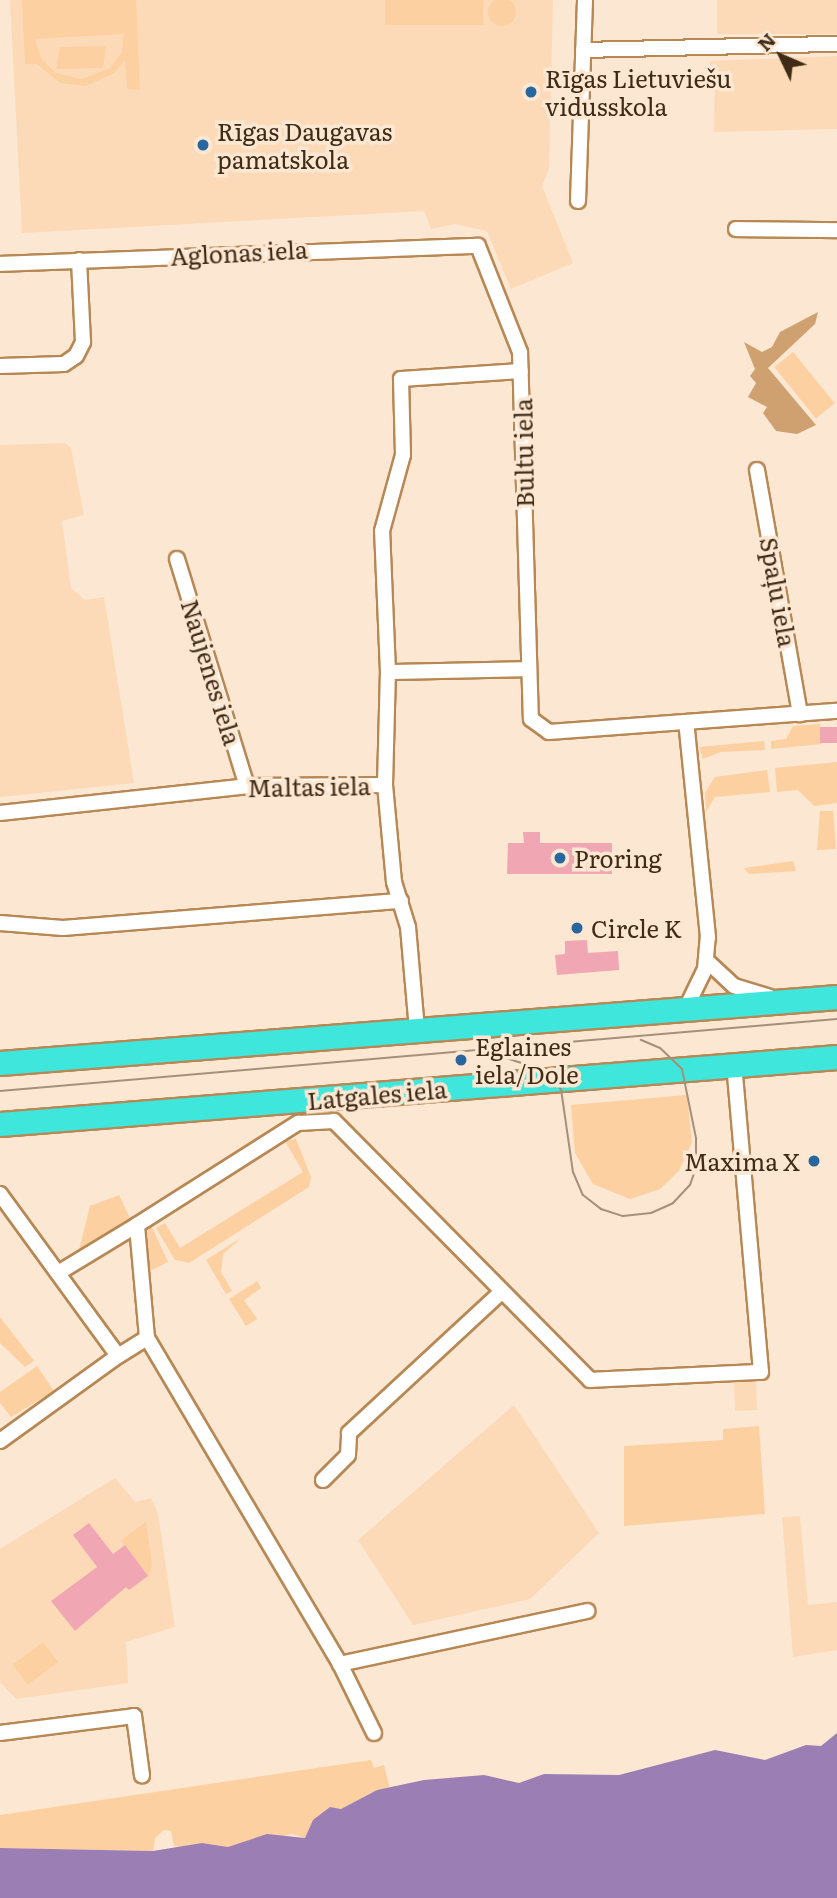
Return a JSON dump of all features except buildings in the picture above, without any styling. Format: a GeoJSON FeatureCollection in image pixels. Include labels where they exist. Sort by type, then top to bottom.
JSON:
{"type":"FeatureCollection","features":[{"type":"Feature","properties":{"kind":"highway"},"geometry":{"type":"LineString","coordinates":[[0,1063],[837,997]]}},
{"type":"Feature","properties":{"kind":"highway","name":"Latgales iela"},"geometry":{"type":"LineString","coordinates":[[0,1124],[316,1110],[734,1065],[837,1057]]}},
{"type":"Feature","properties":{"kind":"street"},"geometry":{"type":"LineString","coordinates":[[578,201],[584,0]]}},
{"type":"Feature","properties":{"kind":"street"},"geometry":{"type":"LineString","coordinates":[[583,50],[837,44]]}},
{"type":"Feature","properties":{"kind":"street"},"geometry":{"type":"LineString","coordinates":[[736,229],[837,230]]}},
{"type":"Feature","properties":{"kind":"street","name":"Aglonas iela"},"geometry":{"type":"LineString","coordinates":[[0,264],[478,246]]}},
{"type":"Feature","properties":{"kind":"street","name":"Bultu iela"},"geometry":{"type":"LineString","coordinates":[[478,246],[519,338],[527,669]]}},
{"type":"Feature","properties":{"kind":"street"},"geometry":{"type":"LineString","coordinates":[[0,366],[64,363],[76,356],[83,342],[79,260]]}},
{"type":"Feature","properties":{"kind":"street","name":"Maltas iela"},"geometry":{"type":"LineString","coordinates":[[0,813],[247,786],[385,785],[388,672],[382,531],[404,455],[401,379],[521,371]]}},
{"type":"Feature","properties":{"kind":"street","name":"Spaļu iela"},"geometry":{"type":"LineString","coordinates":[[757,470],[800,714]]}},
{"type":"Feature","properties":{"kind":"street","name":"Naujenes iela"},"geometry":{"type":"LineString","coordinates":[[177,559],[247,786]]}},
{"type":"Feature","properties":{"kind":"street"},"geometry":{"type":"LineString","coordinates":[[388,672],[527,669],[531,719],[549,732],[837,711]]}},
{"type":"Feature","properties":{"kind":"street"},"geometry":{"type":"LineString","coordinates":[[686,722],[706,960],[686,1009]]}},
{"type":"Feature","properties":{"kind":"street"},"geometry":{"type":"LineString","coordinates":[[385,785],[394,881],[401,901],[417,1030]]}},
{"type":"Feature","properties":{"kind":"street"},"geometry":{"type":"LineString","coordinates":[[0,923],[38,929],[401,901]]}},
{"type":"Feature","properties":{"kind":"street"},"geometry":{"type":"LineString","coordinates":[[706,960],[734,986],[782,1001]]}},
{"type":"Feature","properties":{"kind":"street"},"geometry":{"type":"LineString","coordinates":[[58,1273],[316,1110],[343,1129],[590,1380],[761,1372],[734,1065]]}},
{"type":"Feature","properties":{"kind":"street"},"geometry":{"type":"LineString","coordinates":[[0,1194],[118,1356]]}},
{"type":"Feature","properties":{"kind":"street"},"geometry":{"type":"LineString","coordinates":[[137,1225],[146,1338],[340,1664],[373,1733]]}},
{"type":"Feature","properties":{"kind":"street"},"geometry":{"type":"LineString","coordinates":[[323,1480],[348,1455],[349,1433],[501,1292]]}},
{"type":"Feature","properties":{"kind":"street"},"geometry":{"type":"LineString","coordinates":[[0,1441],[146,1338]]}},
{"type":"Feature","properties":{"kind":"street"},"geometry":{"type":"LineString","coordinates":[[340,1664],[587,1611]]}},
{"type":"Feature","properties":{"kind":"street"},"geometry":{"type":"LineString","coordinates":[[0,1733],[135,1716],[142,1775]]}},
{"type":"Feature","properties":{"kind":"shaded area"},"geometry":{"type":"Polygon","coordinates":[[[502,-2],[512,2],[516,12],[512,22],[502,26],[492,22],[488,12],[492,2],[502,-2]]]}},
{"type":"Feature","properties":{"kind":"shaded area","name":"Rīgas Daugavas pamatskola"},"geometry":{"type":"Polygon","coordinates":[[[10,0],[553,0],[549,168],[542,186],[573,263],[511,289],[487,231],[455,224],[431,229],[424,211],[22,233],[10,0]]]}},
{"type":"Feature","properties":{"kind":"shaded area"},"geometry":{"type":"Polygon","coordinates":[[[22,0],[136,0],[140,90],[127,89],[125,60],[114,73],[86,86],[60,83],[37,64],[25,64],[22,0]],[[124,34],[35,39],[41,58],[56,73],[82,79],[110,68],[122,52],[124,34]]]}},
{"type":"Feature","properties":{"kind":"shaded area"},"geometry":{"type":"Polygon","coordinates":[[[385,0],[483,0],[483,25],[385,25],[385,0]]]}},
{"type":"Feature","properties":{"kind":"shaded area"},"geometry":{"type":"Polygon","coordinates":[[[717,0],[837,0],[837,34],[717,34],[717,0]]]}},
{"type":"Feature","properties":{"kind":"shaded area"},"geometry":{"type":"Polygon","coordinates":[[[106,46],[103,68],[56,69],[60,47],[106,46]]]}},
{"type":"Feature","properties":{"kind":"shaded area"},"geometry":{"type":"Polygon","coordinates":[[[837,56],[837,129],[714,132],[715,75],[709,74],[710,61],[837,56]]]}},
{"type":"Feature","properties":{"kind":"shaded area"},"geometry":{"type":"Polygon","coordinates":[[[818,312],[815,324],[768,368],[816,425],[797,434],[776,431],[763,413],[767,407],[748,397],[756,383],[750,376],[755,369],[744,342],[762,352],[772,347],[780,332],[818,312]]]}},
{"type":"Feature","properties":{"kind":"shaded area"},"geometry":{"type":"Polygon","coordinates":[[[793,352],[835,403],[816,418],[774,367],[793,352]]]}},
{"type":"Feature","properties":{"kind":"shaded area"},"geometry":{"type":"Polygon","coordinates":[[[65,443],[71,448],[84,515],[62,521],[71,588],[85,600],[104,597],[134,783],[0,797],[0,445],[65,443]]]}},
{"type":"Feature","properties":{"kind":"shaded area"},"geometry":{"type":"Polygon","coordinates":[[[820,724],[822,744],[771,749],[771,741],[786,739],[793,726],[820,724]]]}},
{"type":"Feature","properties":{"kind":"shaded area"},"geometry":{"type":"Polygon","coordinates":[[[764,741],[765,750],[721,752],[703,759],[699,747],[764,741]]]}},
{"type":"Feature","properties":{"kind":"shaded area"},"geometry":{"type":"Polygon","coordinates":[[[837,762],[837,803],[814,806],[798,790],[777,792],[775,768],[837,762]]]}},
{"type":"Feature","properties":{"kind":"shaded area"},"geometry":{"type":"Polygon","coordinates":[[[767,770],[770,792],[715,797],[706,812],[705,793],[715,777],[767,770]]]}},
{"type":"Feature","properties":{"kind":"shaded area"},"geometry":{"type":"Polygon","coordinates":[[[820,811],[833,811],[836,849],[817,850],[820,811]]]}},
{"type":"Feature","properties":{"kind":"shaded area"},"geometry":{"type":"Polygon","coordinates":[[[793,861],[796,871],[749,874],[744,868],[793,861]]]}},
{"type":"Feature","properties":{"kind":"shaded area"},"geometry":{"type":"Polygon","coordinates":[[[687,1095],[692,1142],[679,1171],[660,1189],[630,1199],[593,1184],[575,1153],[571,1105],[687,1095]]]}},
{"type":"Feature","properties":{"kind":"shaded area"},"geometry":{"type":"Polygon","coordinates":[[[296,1139],[311,1177],[309,1187],[189,1263],[175,1260],[156,1228],[165,1223],[180,1248],[303,1172],[285,1141],[296,1139]]]}},
{"type":"Feature","properties":{"kind":"shaded area"},"geometry":{"type":"Polygon","coordinates":[[[119,1195],[132,1223],[78,1254],[90,1206],[119,1195]]]}},
{"type":"Feature","properties":{"kind":"shaded area"},"geometry":{"type":"Polygon","coordinates":[[[151,1225],[168,1262],[146,1273],[143,1242],[151,1225]]]}},
{"type":"Feature","properties":{"kind":"shaded area"},"geometry":{"type":"Polygon","coordinates":[[[241,1238],[223,1254],[221,1272],[232,1291],[226,1294],[206,1260],[241,1238]]]}},
{"type":"Feature","properties":{"kind":"shaded area"},"geometry":{"type":"Polygon","coordinates":[[[257,1281],[261,1288],[244,1300],[257,1319],[246,1326],[229,1299],[257,1281]]]}},
{"type":"Feature","properties":{"kind":"shaded area"},"geometry":{"type":"Polygon","coordinates":[[[0,1317],[34,1361],[25,1367],[0,1343],[0,1317]]]}},
{"type":"Feature","properties":{"kind":"shaded area"},"geometry":{"type":"Polygon","coordinates":[[[37,1366],[54,1391],[11,1417],[0,1403],[0,1392],[37,1366]]]}},
{"type":"Feature","properties":{"kind":"shaded area"},"geometry":{"type":"Polygon","coordinates":[[[756,1380],[757,1410],[735,1411],[734,1381],[756,1380]]]}},
{"type":"Feature","properties":{"kind":"shaded area"},"geometry":{"type":"Polygon","coordinates":[[[514,1405],[599,1533],[530,1599],[413,1625],[358,1540],[514,1405]]]}},
{"type":"Feature","properties":{"kind":"shaded area"},"geometry":{"type":"Polygon","coordinates":[[[759,1426],[765,1514],[624,1526],[624,1446],[723,1440],[723,1429],[759,1426]]]}},
{"type":"Feature","properties":{"kind":"shaded area"},"geometry":{"type":"Polygon","coordinates":[[[115,1478],[135,1502],[151,1498],[158,1514],[175,1627],[126,1642],[128,1683],[16,1699],[0,1682],[0,1549],[115,1478]]]}},
{"type":"Feature","properties":{"kind":"shaded area"},"geometry":{"type":"Polygon","coordinates":[[[800,1516],[808,1605],[837,1602],[837,1650],[793,1657],[782,1517],[800,1516]]]}},
{"type":"Feature","properties":{"kind":"shaded area"},"geometry":{"type":"Polygon","coordinates":[[[146,1522],[152,1565],[149,1578],[121,1540],[146,1522]]]}},
{"type":"Feature","properties":{"kind":"shaded area"},"geometry":{"type":"Polygon","coordinates":[[[43,1642],[58,1662],[28,1685],[13,1665],[43,1642]]]}},
{"type":"Feature","properties":{"kind":"shaded area"},"geometry":{"type":"Polygon","coordinates":[[[837,1733],[837,1898],[0,1898],[0,1848],[153,1851],[202,1843],[228,1847],[267,1834],[305,1838],[313,1820],[330,1807],[341,1809],[377,1790],[424,1780],[484,1775],[519,1783],[544,1774],[619,1775],[715,1750],[765,1760],[806,1745],[821,1746],[837,1733]]]}},
{"type":"Feature","properties":{"kind":"shaded area"},"geometry":{"type":"Polygon","coordinates":[[[371,1760],[374,1768],[384,1765],[390,1789],[377,1790],[341,1809],[330,1807],[305,1838],[292,1834],[228,1847],[202,1843],[189,1848],[174,1846],[171,1831],[164,1830],[155,1838],[153,1851],[0,1848],[0,1815],[371,1760]]]}},
{"type":"Feature","properties":{"kind":"tram line"},"geometry":{"type":"LineString","coordinates":[[0,1091],[837,1019]]}},
{"type":"Feature","properties":{"kind":"tram line"},"geometry":{"type":"LineString","coordinates":[[503,1057],[543,1070],[561,1089],[573,1172],[583,1195],[601,1209],[623,1216],[651,1213],[673,1203],[690,1185],[696,1168],[696,1138],[682,1069],[660,1048],[641,1040]]}},
{"type":"Feature","properties":{"kind":"place","name":"Rīgas Lietuviešu vidusskola"},"geometry":{"type":"Point","coordinates":[531,92]}},
{"type":"Feature","properties":{"kind":"place","name":"Rīgas Daugavas pamatskola"},"geometry":{"type":"Point","coordinates":[203,145]}},
{"type":"Feature","properties":{"kind":"place","name":"Proring"},"geometry":{"type":"Point","coordinates":[560,858]}},
{"type":"Feature","properties":{"kind":"place","name":"Circle K"},"geometry":{"type":"Point","coordinates":[577,928]}},
{"type":"Feature","properties":{"kind":"place","name":"Eglaines iela/Dole"},"geometry":{"type":"Point","coordinates":[461,1060]}},
{"type":"Feature","properties":{"kind":"place","name":"Maxima X"},"geometry":{"type":"Point","coordinates":[814,1161]}}]}
